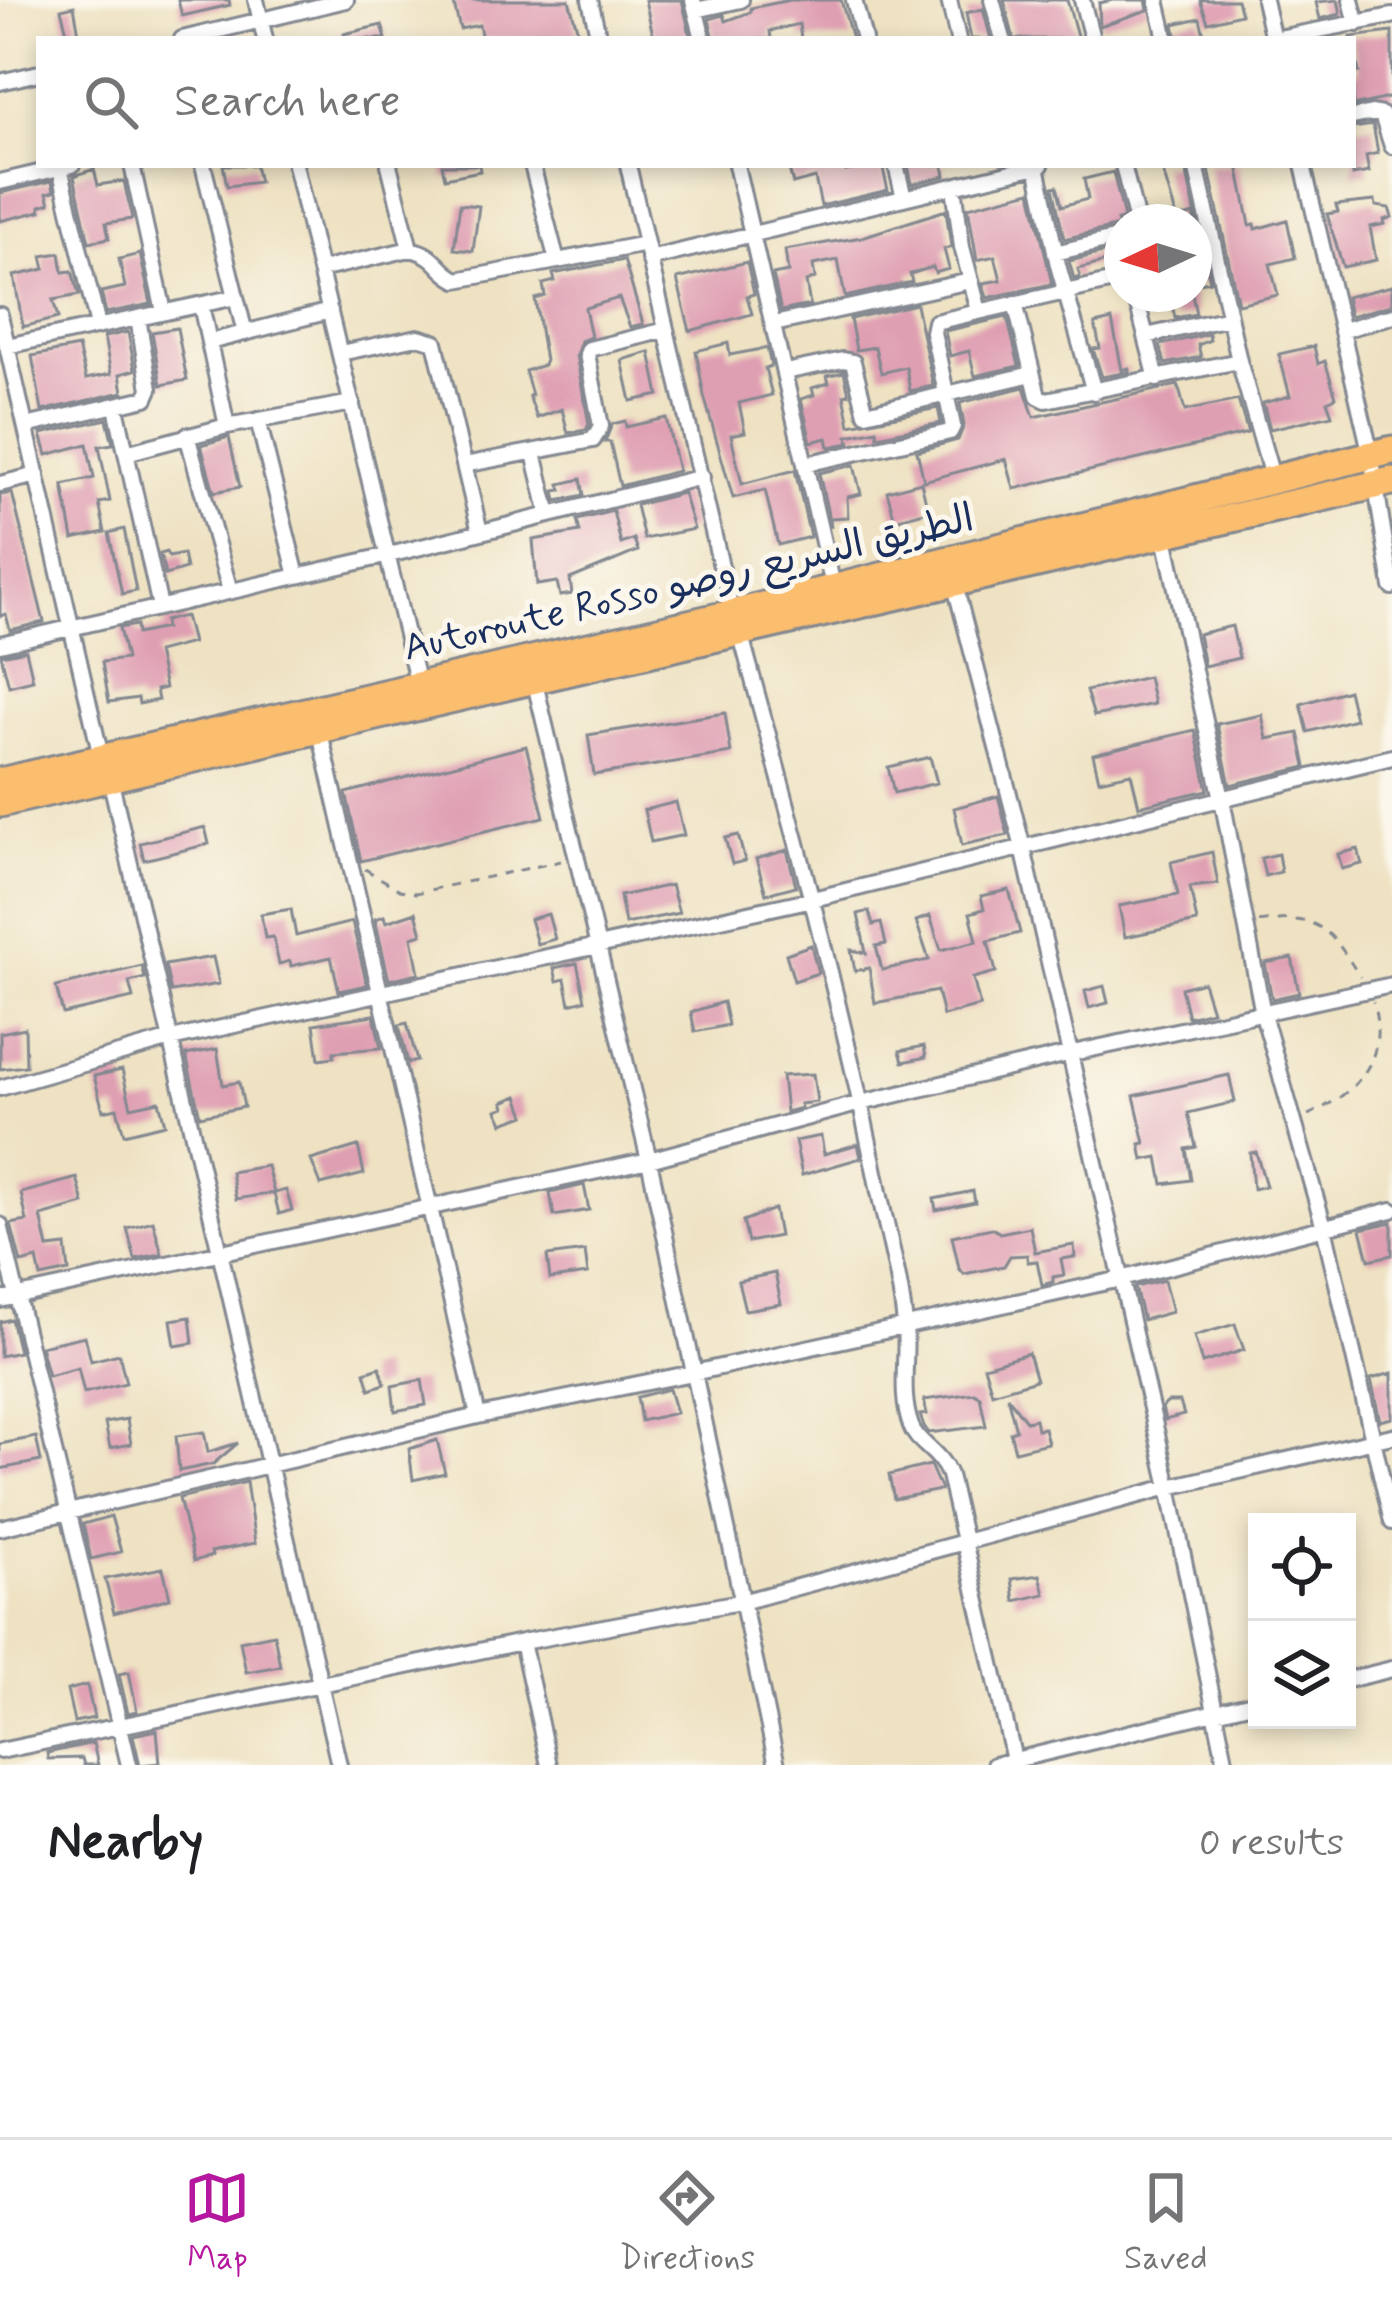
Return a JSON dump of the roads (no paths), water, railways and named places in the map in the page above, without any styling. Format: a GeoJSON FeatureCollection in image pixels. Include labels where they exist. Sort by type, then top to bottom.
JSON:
{"type":"FeatureCollection","features":[{"type":"Feature","properties":{"kind":"highway","name":"Autoroute Rosso الطريق السريع روصو"},"geometry":{"type":"LineString","coordinates":[[0,782],[319,728],[534,679],[736,623],[834,590],[1382,453]]}},
{"type":"Feature","properties":{"kind":"highway","name":"Autoroute Rosso الطريق السريع روصو"},"geometry":{"type":"LineString","coordinates":[[0,803],[106,767],[418,685],[954,582],[1384,483]]}},
{"type":"Feature","properties":{"kind":"street"},"geometry":{"type":"LineString","coordinates":[[256,0],[264,36]]}},
{"type":"Feature","properties":{"kind":"street"},"geometry":{"type":"LineString","coordinates":[[194,36],[346,0]]}},
{"type":"Feature","properties":{"kind":"street"},"geometry":{"type":"LineString","coordinates":[[590,0],[598,36]]}},
{"type":"Feature","properties":{"kind":"street"},"geometry":{"type":"LineString","coordinates":[[702,36],[694,5],[741,0]]}},
{"type":"Feature","properties":{"kind":"street"},"geometry":{"type":"LineString","coordinates":[[854,0],[863,36]]}},
{"type":"Feature","properties":{"kind":"street"},"geometry":{"type":"LineString","coordinates":[[949,0],[957,36]]}},
{"type":"Feature","properties":{"kind":"street"},"geometry":{"type":"LineString","coordinates":[[992,0],[1002,36]]}},
{"type":"Feature","properties":{"kind":"street"},"geometry":{"type":"LineString","coordinates":[[1082,0],[1091,36]]}},
{"type":"Feature","properties":{"kind":"street"},"geometry":{"type":"LineString","coordinates":[[1156,0],[1164,36]]}},
{"type":"Feature","properties":{"kind":"street"},"geometry":{"type":"LineString","coordinates":[[1264,0],[1272,36]]}},
{"type":"Feature","properties":{"kind":"street"},"geometry":{"type":"LineString","coordinates":[[1351,0],[1357,24]]}},
{"type":"Feature","properties":{"kind":"street"},"geometry":{"type":"LineString","coordinates":[[1290,36],[1392,16]]}},
{"type":"Feature","properties":{"kind":"street"},"geometry":{"type":"LineString","coordinates":[[0,82],[36,74]]}},
{"type":"Feature","properties":{"kind":"street"},"geometry":{"type":"LineString","coordinates":[[1356,116],[1382,115],[1392,146]]}},
{"type":"Feature","properties":{"kind":"street"},"geometry":{"type":"LineString","coordinates":[[0,182],[58,168]]}},
{"type":"Feature","properties":{"kind":"street"},"geometry":{"type":"LineString","coordinates":[[66,168],[98,326]]}},
{"type":"Feature","properties":{"kind":"street"},"geometry":{"type":"LineString","coordinates":[[133,168],[164,312]]}},
{"type":"Feature","properties":{"kind":"street"},"geometry":{"type":"LineString","coordinates":[[204,168],[245,333]]}},
{"type":"Feature","properties":{"kind":"street"},"geometry":{"type":"LineString","coordinates":[[296,168],[418,685]]}},
{"type":"Feature","properties":{"kind":"street"},"geometry":{"type":"LineString","coordinates":[[389,168],[410,248]]}},
{"type":"Feature","properties":{"kind":"street"},"geometry":{"type":"LineString","coordinates":[[533,168],[557,261]]}},
{"type":"Feature","properties":{"kind":"street"},"geometry":{"type":"LineString","coordinates":[[629,168],[736,623],[813,899],[861,1103],[905,1327],[904,1378],[910,1424],[915,1437],[944,1462],[1014,1760]]}},
{"type":"Feature","properties":{"kind":"street"},"geometry":{"type":"LineString","coordinates":[[737,168],[834,590]]}},
{"type":"Feature","properties":{"kind":"street"},"geometry":{"type":"LineString","coordinates":[[897,168],[904,198]]}},
{"type":"Feature","properties":{"kind":"street"},"geometry":{"type":"LineString","coordinates":[[1040,168],[1055,253],[1094,392]]}},
{"type":"Feature","properties":{"kind":"street"},"geometry":{"type":"LineString","coordinates":[[1125,168],[1133,204]]}},
{"type":"Feature","properties":{"kind":"street"},"geometry":{"type":"LineString","coordinates":[[1197,168],[1239,361],[1273,480]]}},
{"type":"Feature","properties":{"kind":"street"},"geometry":{"type":"LineString","coordinates":[[1304,168],[1343,330],[1382,453],[1392,587]]}},
{"type":"Feature","properties":{"kind":"street"},"geometry":{"type":"LineString","coordinates":[[320,270],[410,248],[435,257],[457,280],[754,234],[953,186],[989,171]]}},
{"type":"Feature","properties":{"kind":"street"},"geometry":{"type":"LineString","coordinates":[[953,186],[979,311]]}},
{"type":"Feature","properties":{"kind":"street"},"geometry":{"type":"LineString","coordinates":[[1055,253],[1104,241]]}},
{"type":"Feature","properties":{"kind":"street"},"geometry":{"type":"LineString","coordinates":[[774,325],[970,280]]}},
{"type":"Feature","properties":{"kind":"street"},"geometry":{"type":"LineString","coordinates":[[805,464],[945,435],[952,426],[933,328],[940,320],[1104,283]]}},
{"type":"Feature","properties":{"kind":"street"},"geometry":{"type":"LineString","coordinates":[[7,346],[236,297]]}},
{"type":"Feature","properties":{"kind":"street"},"geometry":{"type":"LineString","coordinates":[[1015,303],[1038,395],[1046,400],[1239,361]]}},
{"type":"Feature","properties":{"kind":"street"},"geometry":{"type":"LineString","coordinates":[[202,305],[226,426]]}},
{"type":"Feature","properties":{"kind":"street"},"geometry":{"type":"LineString","coordinates":[[209,343],[330,310]]}},
{"type":"Feature","properties":{"kind":"street"},"geometry":{"type":"LineString","coordinates":[[1140,312],[1157,379]]}},
{"type":"Feature","properties":{"kind":"street"},"geometry":{"type":"LineString","coordinates":[[0,315],[339,1765]]}},
{"type":"Feature","properties":{"kind":"street"},"geometry":{"type":"LineString","coordinates":[[1343,330],[1392,316]]}},
{"type":"Feature","properties":{"kind":"street"},"geometry":{"type":"LineString","coordinates":[[26,425],[146,398],[151,389],[138,317]]}},
{"type":"Feature","properties":{"kind":"street"},"geometry":{"type":"LineString","coordinates":[[1146,336],[1229,318]]}},
{"type":"Feature","properties":{"kind":"street"},"geometry":{"type":"LineString","coordinates":[[464,465],[583,444],[600,432],[587,354],[591,347],[666,330]]}},
{"type":"Feature","properties":{"kind":"street"},"geometry":{"type":"LineString","coordinates":[[340,352],[431,338],[480,532]]}},
{"type":"Feature","properties":{"kind":"street"},"geometry":{"type":"LineString","coordinates":[[784,372],[853,362],[866,413],[1032,374]]}},
{"type":"Feature","properties":{"kind":"street"},"geometry":{"type":"LineString","coordinates":[[0,390],[16,386]]}},
{"type":"Feature","properties":{"kind":"street"},"geometry":{"type":"LineString","coordinates":[[126,453],[226,426],[352,403]]}},
{"type":"Feature","properties":{"kind":"street"},"geometry":{"type":"LineString","coordinates":[[116,407],[160,607]]}},
{"type":"Feature","properties":{"kind":"street"},"geometry":{"type":"LineString","coordinates":[[258,420],[297,576]]}},
{"type":"Feature","properties":{"kind":"street"},"geometry":{"type":"LineString","coordinates":[[187,435],[230,591]]}},
{"type":"Feature","properties":{"kind":"street"},"geometry":{"type":"LineString","coordinates":[[534,453],[549,515]]}},
{"type":"Feature","properties":{"kind":"street"},"geometry":{"type":"LineString","coordinates":[[0,484],[38,476]]}},
{"type":"Feature","properties":{"kind":"street"},"geometry":{"type":"LineString","coordinates":[[0,644],[702,477]]}},
{"type":"Feature","properties":{"kind":"street"},"geometry":{"type":"LineString","coordinates":[[1164,533],[1263,1014],[1324,1227],[1392,1522]]}},
{"type":"Feature","properties":{"kind":"street"},"geometry":{"type":"LineString","coordinates":[[954,582],[1023,848],[1169,1487],[1226,1765]]}},
{"type":"Feature","properties":{"kind":"street"},"geometry":{"type":"LineString","coordinates":[[534,679],[649,1160],[777,1765]]}},
{"type":"Feature","properties":{"kind":"street"},"geometry":{"type":"LineString","coordinates":[[319,728],[478,1415]]}},
{"type":"Feature","properties":{"kind":"street"},"geometry":{"type":"LineString","coordinates":[[0,1088],[171,1039],[813,899],[1392,758]]}},
{"type":"Feature","properties":{"kind":"street"},"geometry":{"type":"LineString","coordinates":[[0,1300],[649,1160],[1068,1054],[1392,985]]}},
{"type":"Feature","properties":{"kind":"street"},"geometry":{"type":"LineString","coordinates":[[0,1528],[478,1415],[1121,1279],[1392,1210]]}},
{"type":"Feature","properties":{"kind":"street"},"geometry":{"type":"LineString","coordinates":[[0,1225],[129,1765]]}},
{"type":"Feature","properties":{"kind":"street"},"geometry":{"type":"LineString","coordinates":[[0,1751],[522,1642],[745,1601],[1169,1487],[1392,1436]]}},
{"type":"Feature","properties":{"kind":"street"},"geometry":{"type":"LineString","coordinates":[[522,1642],[550,1765]]}},
{"type":"Feature","properties":{"kind":"street"},"geometry":{"type":"LineString","coordinates":[[1356,1678],[1392,1670]]}},
{"type":"Feature","properties":{"kind":"street"},"geometry":{"type":"LineString","coordinates":[[994,1765],[1248,1704]]}}]}
